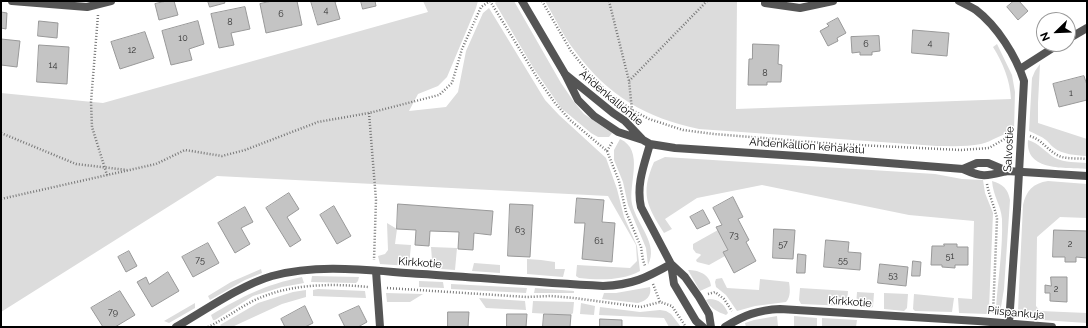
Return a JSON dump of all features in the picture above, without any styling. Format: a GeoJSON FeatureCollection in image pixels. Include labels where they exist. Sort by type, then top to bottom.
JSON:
{"type":"FeatureCollection","features":[{"type":"Feature","properties":{"kind":"street"},"geometry":{"type":"LineString","coordinates":[[12,1],[87,7],[111,1]]}},
{"type":"Feature","properties":{"kind":"street","name":"Ahdenkalliontie"},"geometry":{"type":"LineString","coordinates":[[522,1],[565,74],[578,100],[586,109],[618,132],[643,140],[650,144]]}},
{"type":"Feature","properties":{"kind":"street"},"geometry":{"type":"LineString","coordinates":[[765,3],[800,8],[833,1]]}},
{"type":"Feature","properties":{"kind":"street","name":"Salvostie"},"geometry":{"type":"LineString","coordinates":[[960,1],[976,10],[997,30],[1020,69],[1024,81],[1009,323]]}},
{"type":"Feature","properties":{"kind":"street"},"geometry":{"type":"LineString","coordinates":[[1076,34],[1087,28]]}},
{"type":"Feature","properties":{"kind":"street"},"geometry":{"type":"LineString","coordinates":[[1020,69],[1047,52]]}},
{"type":"Feature","properties":{"kind":"street","name":"Ahdenkalliontie"},"geometry":{"type":"LineString","coordinates":[[565,74],[608,110],[625,121],[643,140]]}},
{"type":"Feature","properties":{"kind":"street"},"geometry":{"type":"LineString","coordinates":[[650,144],[641,175],[639,197],[645,215],[671,264],[674,284],[696,321],[703,327]]}},
{"type":"Feature","properties":{"kind":"street","name":"Ahdenkallion kehäkatu"},"geometry":{"type":"LineString","coordinates":[[650,144],[676,148],[963,169],[978,175],[988,176],[1008,170]]}},
{"type":"Feature","properties":{"kind":"street","name":"Ahdenkallion kehäkatu"},"geometry":{"type":"LineString","coordinates":[[963,169],[977,163],[988,163],[1008,170],[1087,176]]}},
{"type":"Feature","properties":{"kind":"street"},"geometry":{"type":"LineString","coordinates":[[671,264],[686,277],[699,297],[709,314],[711,327]]}},
{"type":"Feature","properties":{"kind":"street","name":"Kirkkotie"},"geometry":{"type":"LineString","coordinates":[[176,327],[245,287],[270,277],[288,272],[323,268],[603,286],[627,284],[639,280],[671,264]]}},
{"type":"Feature","properties":{"kind":"street"},"geometry":{"type":"LineString","coordinates":[[376,271],[380,327]]}},
{"type":"Feature","properties":{"kind":"street","name":"Kirkkotie"},"geometry":{"type":"LineString","coordinates":[[725,327],[742,317],[768,310],[780,309],[978,324]]}},
{"type":"Feature","properties":{"kind":"street","name":"Piispankuja"},"geometry":{"type":"LineString","coordinates":[[978,324],[993,322],[1052,327]]}},
{"type":"Feature","properties":{"kind":"path"},"geometry":{"type":"LineString","coordinates":[[1,199],[156,164],[185,150],[222,156],[245,150],[318,122],[369,113],[439,95],[452,83],[462,49],[481,7],[490,1],[538,79],[555,103],[570,120],[607,151],[619,181],[626,212]]}},
{"type":"Feature","properties":{"kind":"path"},"geometry":{"type":"LineString","coordinates":[[542,1],[564,40],[587,71],[608,94],[649,119],[683,130],[714,134],[961,150],[989,148],[1008,137],[1021,135],[1032,136],[1040,140],[1062,157],[1087,159]]}},
{"type":"Feature","properties":{"kind":"path"},"geometry":{"type":"LineString","coordinates":[[609,1],[629,81],[632,110]]}},
{"type":"Feature","properties":{"kind":"path"},"geometry":{"type":"LineString","coordinates":[[629,81],[707,1]]}},
{"type":"Feature","properties":{"kind":"path"},"geometry":{"type":"LineString","coordinates":[[99,4],[91,102],[92,127],[107,175]]}},
{"type":"Feature","properties":{"kind":"path"},"geometry":{"type":"LineString","coordinates":[[362,286],[364,261],[374,261],[376,200],[369,113]]}},
{"type":"Feature","properties":{"kind":"path"},"geometry":{"type":"LineString","coordinates":[[1,133],[76,164],[129,170]]}},
{"type":"Feature","properties":{"kind":"path"},"geometry":{"type":"LineString","coordinates":[[988,163],[989,148]]}},
{"type":"Feature","properties":{"kind":"path"},"geometry":{"type":"LineString","coordinates":[[988,176],[989,193],[997,219],[993,322]]}},
{"type":"Feature","properties":{"kind":"path"},"geometry":{"type":"LineString","coordinates":[[393,281],[393,289]]}},
{"type":"Feature","properties":{"kind":"path"},"geometry":{"type":"LineString","coordinates":[[208,327],[251,302],[281,291],[323,285],[362,286],[527,297],[566,297],[641,307],[660,302]]}},
{"type":"Feature","properties":{"kind":"shaded area"},"geometry":{"type":"Polygon","coordinates":[[[423,1],[478,1],[447,77],[438,86],[418,94],[409,111],[446,107],[458,92],[466,51],[483,13],[489,8],[545,100],[559,115],[606,158],[617,189],[624,217],[637,246],[640,271],[626,277],[610,279],[587,279],[576,276],[577,265],[630,268],[637,261],[636,245],[608,196],[217,176],[1,312],[1,93],[103,103],[428,12],[423,1]]]}},
{"type":"Feature","properties":{"kind":"shaded area"},"geometry":{"type":"Polygon","coordinates":[[[497,1],[514,1],[561,83],[574,102],[584,114],[612,133],[609,137],[598,137],[591,133],[561,108],[534,69],[495,3],[497,1]]]}},
{"type":"Feature","properties":{"kind":"shaded area"},"geometry":{"type":"Polygon","coordinates":[[[545,1],[737,1],[736,109],[1011,99],[1005,72],[993,47],[997,44],[1012,75],[1015,92],[1014,131],[976,145],[937,146],[699,129],[680,124],[645,111],[630,103],[601,81],[571,45],[545,1]]]}},
{"type":"Feature","properties":{"kind":"shaded area"},"geometry":{"type":"Polygon","coordinates":[[[1040,64],[1038,123],[1087,139],[1087,156],[1061,152],[1040,136],[1029,131],[1032,78],[1040,64]]]}},
{"type":"Feature","properties":{"kind":"shaded area"},"geometry":{"type":"Polygon","coordinates":[[[620,139],[628,144],[634,159],[631,196],[632,204],[649,242],[651,257],[648,265],[646,248],[628,205],[623,182],[614,160],[614,150],[620,139]]]}},
{"type":"Feature","properties":{"kind":"shaded area"},"geometry":{"type":"Polygon","coordinates":[[[1028,140],[1035,143],[1051,156],[1059,160],[1087,163],[1087,169],[1048,166],[1040,163],[1033,158],[1029,150],[1028,140]]]}},
{"type":"Feature","properties":{"kind":"shaded area"},"geometry":{"type":"Polygon","coordinates":[[[665,157],[935,174],[962,179],[983,180],[985,193],[993,213],[989,309],[987,314],[959,313],[958,298],[972,299],[974,221],[909,215],[762,185],[697,198],[665,219],[672,229],[664,233],[653,215],[647,199],[647,183],[654,162],[665,157]]]}},
{"type":"Feature","properties":{"kind":"shaded area"},"geometry":{"type":"Polygon","coordinates":[[[992,181],[1004,188],[1008,193],[1010,200],[1004,289],[1001,307],[997,314],[996,308],[1001,253],[1002,219],[992,181]]]}},
{"type":"Feature","properties":{"kind":"shaded area"},"geometry":{"type":"Polygon","coordinates":[[[1048,181],[1087,184],[1087,218],[1060,217],[1037,237],[1036,306],[1040,311],[1087,313],[1087,323],[1026,319],[1018,310],[1023,205],[1031,188],[1048,181]]]}},
{"type":"Feature","properties":{"kind":"shaded area"},"geometry":{"type":"Polygon","coordinates":[[[387,223],[397,229],[395,244],[411,245],[409,266],[380,264],[378,256],[385,254],[388,250],[387,223]]]}},
{"type":"Feature","properties":{"kind":"shaded area"},"geometry":{"type":"Polygon","coordinates":[[[718,230],[728,250],[723,252],[725,256],[709,265],[697,262],[696,260],[701,255],[696,253],[693,249],[693,244],[718,230]]]}},
{"type":"Feature","properties":{"kind":"shaded area"},"geometry":{"type":"Polygon","coordinates":[[[431,247],[457,248],[455,270],[426,268],[432,260],[431,247]]]}},
{"type":"Feature","properties":{"kind":"shaded area"},"geometry":{"type":"Polygon","coordinates":[[[527,259],[555,262],[555,269],[565,269],[563,277],[527,274],[527,259]]]}},
{"type":"Feature","properties":{"kind":"shaded area"},"geometry":{"type":"Polygon","coordinates":[[[474,263],[500,265],[500,273],[472,271],[474,263]]]}},
{"type":"Feature","properties":{"kind":"shaded area"},"geometry":{"type":"Polygon","coordinates":[[[261,269],[262,273],[245,280],[210,300],[208,296],[231,282],[261,269]]]}},
{"type":"Feature","properties":{"kind":"shaded area"},"geometry":{"type":"Polygon","coordinates":[[[688,270],[696,271],[706,276],[711,286],[700,291],[688,270]]]}},
{"type":"Feature","properties":{"kind":"shaded area"},"geometry":{"type":"Polygon","coordinates":[[[312,276],[359,277],[356,283],[311,282],[312,276]]]}},
{"type":"Feature","properties":{"kind":"shaded area"},"geometry":{"type":"Polygon","coordinates":[[[302,277],[304,283],[282,287],[253,296],[213,320],[211,315],[233,302],[276,284],[302,277]]]}},
{"type":"Feature","properties":{"kind":"shaded area"},"geometry":{"type":"Polygon","coordinates":[[[722,278],[727,288],[759,290],[760,279],[789,282],[789,298],[786,302],[755,306],[737,311],[726,295],[716,287],[716,279],[722,278]]]}},
{"type":"Feature","properties":{"kind":"shaded area"},"geometry":{"type":"Polygon","coordinates":[[[419,281],[443,282],[444,288],[419,287],[419,281]]]}},
{"type":"Feature","properties":{"kind":"shaded area"},"geometry":{"type":"Polygon","coordinates":[[[451,284],[527,288],[526,293],[451,289],[451,284]]]}},
{"type":"Feature","properties":{"kind":"shaded area"},"geometry":{"type":"Polygon","coordinates":[[[650,287],[648,298],[638,303],[602,299],[604,293],[616,293],[650,287]]]}},
{"type":"Feature","properties":{"kind":"shaded area"},"geometry":{"type":"Polygon","coordinates":[[[535,288],[574,291],[574,293],[534,293],[535,288]]]}},
{"type":"Feature","properties":{"kind":"shaded area"},"geometry":{"type":"Polygon","coordinates":[[[800,288],[848,291],[847,306],[801,304],[799,300],[800,288]]]}},
{"type":"Feature","properties":{"kind":"shaded area"},"geometry":{"type":"Polygon","coordinates":[[[306,290],[306,297],[282,304],[232,327],[222,327],[220,325],[258,303],[293,292],[306,290]]]}},
{"type":"Feature","properties":{"kind":"shaded area"},"geometry":{"type":"Polygon","coordinates":[[[313,290],[365,291],[366,298],[313,296],[313,290]]]}},
{"type":"Feature","properties":{"kind":"shaded area"},"geometry":{"type":"Polygon","coordinates":[[[857,292],[874,293],[873,307],[856,306],[857,292]]]}},
{"type":"Feature","properties":{"kind":"shaded area"},"geometry":{"type":"Polygon","coordinates":[[[386,293],[423,294],[410,302],[387,302],[386,293]]]}},
{"type":"Feature","properties":{"kind":"shaded area"},"geometry":{"type":"Polygon","coordinates":[[[884,293],[908,294],[907,308],[904,311],[884,309],[884,293]]]}},
{"type":"Feature","properties":{"kind":"shaded area"},"geometry":{"type":"Polygon","coordinates":[[[914,294],[954,298],[952,312],[915,311],[913,309],[914,294]]]}},
{"type":"Feature","properties":{"kind":"shaded area"},"geometry":{"type":"Polygon","coordinates":[[[479,298],[525,301],[526,310],[486,308],[479,298]]]}},
{"type":"Feature","properties":{"kind":"shaded area"},"geometry":{"type":"Polygon","coordinates":[[[706,300],[716,300],[721,303],[728,313],[726,315],[715,310],[706,300]]]}},
{"type":"Feature","properties":{"kind":"shaded area"},"geometry":{"type":"Polygon","coordinates":[[[533,301],[574,302],[573,313],[571,315],[532,313],[533,301]]]}},
{"type":"Feature","properties":{"kind":"shaded area"},"geometry":{"type":"Polygon","coordinates":[[[195,303],[195,308],[169,323],[164,321],[195,303]]]}},
{"type":"Feature","properties":{"kind":"shaded area"},"geometry":{"type":"Polygon","coordinates":[[[581,303],[595,306],[594,315],[580,314],[581,303]]]}},
{"type":"Feature","properties":{"kind":"shaded area"},"geometry":{"type":"Polygon","coordinates":[[[600,307],[640,312],[660,310],[666,311],[671,314],[681,327],[669,327],[664,318],[599,315],[600,307]]]}},
{"type":"Feature","properties":{"kind":"shaded area"},"geometry":{"type":"Polygon","coordinates":[[[777,316],[778,326],[746,327],[745,323],[777,316]]]}},
{"type":"Feature","properties":{"kind":"shaded area"},"geometry":{"type":"Polygon","coordinates":[[[794,316],[817,318],[817,327],[794,327],[794,316]]]}},
{"type":"Feature","properties":{"kind":"shaded area"},"geometry":{"type":"Polygon","coordinates":[[[822,318],[857,320],[856,327],[822,327],[822,318]]]}},
{"type":"Feature","properties":{"kind":"building"},"geometry":{"type":"Polygon","coordinates":[[[174,1],[178,15],[159,20],[155,4],[174,1]]]}},
{"type":"Feature","properties":{"kind":"building"},"geometry":{"type":"Polygon","coordinates":[[[208,1],[224,1],[225,3],[210,7],[208,1]]]}},
{"type":"Feature","properties":{"kind":"building"},"geometry":{"type":"Polygon","coordinates":[[[272,1],[297,1],[302,25],[266,33],[260,4],[272,1]]]}},
{"type":"Feature","properties":{"kind":"building"},"geometry":{"type":"Polygon","coordinates":[[[311,1],[339,1],[335,2],[340,19],[318,25],[311,1]]]}},
{"type":"Feature","properties":{"kind":"building"},"geometry":{"type":"Polygon","coordinates":[[[361,1],[375,1],[376,6],[363,9],[361,1]]]}},
{"type":"Feature","properties":{"kind":"building"},"geometry":{"type":"Polygon","coordinates":[[[1014,1],[1019,1],[1028,11],[1018,20],[1007,7],[1014,1]]]}},
{"type":"Feature","properties":{"kind":"building"},"geometry":{"type":"Polygon","coordinates":[[[245,7],[250,29],[231,33],[234,45],[219,48],[211,14],[245,7]]]}},
{"type":"Feature","properties":{"kind":"building"},"geometry":{"type":"Polygon","coordinates":[[[1,12],[7,13],[6,29],[1,28],[1,12]]]}},
{"type":"Feature","properties":{"kind":"building"},"geometry":{"type":"Polygon","coordinates":[[[838,18],[846,33],[837,38],[838,41],[828,46],[820,31],[829,26],[827,24],[838,18]]]}},
{"type":"Feature","properties":{"kind":"building"},"geometry":{"type":"Polygon","coordinates":[[[39,21],[58,23],[57,38],[38,36],[39,21]]]}},
{"type":"Feature","properties":{"kind":"building"},"geometry":{"type":"Polygon","coordinates":[[[198,21],[204,44],[189,49],[192,60],[171,65],[162,31],[198,21]]]}},
{"type":"Feature","properties":{"kind":"building"},"geometry":{"type":"Polygon","coordinates":[[[913,30],[949,33],[947,56],[912,53],[913,30]]]}},
{"type":"Feature","properties":{"kind":"building"},"geometry":{"type":"Polygon","coordinates":[[[145,32],[154,58],[120,69],[111,42],[145,32]]]}},
{"type":"Feature","properties":{"kind":"building"},"geometry":{"type":"Polygon","coordinates":[[[879,36],[880,51],[872,52],[872,55],[860,55],[860,52],[852,53],[851,37],[879,36]]]}},
{"type":"Feature","properties":{"kind":"building"},"geometry":{"type":"Polygon","coordinates":[[[1,39],[20,41],[17,67],[1,65],[1,39]]]}},
{"type":"Feature","properties":{"kind":"building"},"geometry":{"type":"Polygon","coordinates":[[[753,44],[779,45],[778,64],[782,65],[781,82],[767,82],[767,85],[748,85],[749,59],[752,59],[753,44]]]}},
{"type":"Feature","properties":{"kind":"building"},"geometry":{"type":"Polygon","coordinates":[[[39,45],[69,47],[67,84],[37,82],[39,45]]]}},
{"type":"Feature","properties":{"kind":"building"},"geometry":{"type":"Polygon","coordinates":[[[1084,76],[1087,85],[1087,100],[1059,107],[1053,84],[1084,76]]]}},
{"type":"Feature","properties":{"kind":"building"},"geometry":{"type":"Polygon","coordinates":[[[289,193],[299,209],[287,217],[301,240],[290,247],[266,208],[289,193]]]}},
{"type":"Feature","properties":{"kind":"building"},"geometry":{"type":"Polygon","coordinates":[[[733,197],[743,217],[738,219],[749,240],[746,242],[756,261],[734,273],[723,252],[728,250],[716,227],[722,225],[713,208],[733,197]]]}},
{"type":"Feature","properties":{"kind":"building"},"geometry":{"type":"Polygon","coordinates":[[[577,198],[604,200],[602,222],[615,223],[612,262],[582,259],[585,223],[575,223],[577,198]]]}},
{"type":"Feature","properties":{"kind":"building"},"geometry":{"type":"Polygon","coordinates":[[[398,204],[493,211],[491,235],[474,233],[473,250],[458,249],[459,232],[430,231],[429,246],[415,245],[416,230],[397,229],[398,204]]]}},
{"type":"Feature","properties":{"kind":"building"},"geometry":{"type":"Polygon","coordinates":[[[510,204],[533,205],[530,257],[508,256],[510,204]]]}},
{"type":"Feature","properties":{"kind":"building"},"geometry":{"type":"Polygon","coordinates":[[[334,206],[351,236],[337,244],[320,215],[334,206]]]}},
{"type":"Feature","properties":{"kind":"building"},"geometry":{"type":"Polygon","coordinates":[[[245,207],[253,222],[241,228],[250,244],[235,253],[218,223],[245,207]]]}},
{"type":"Feature","properties":{"kind":"building"},"geometry":{"type":"Polygon","coordinates":[[[703,210],[710,223],[697,229],[690,217],[703,210]]]}},
{"type":"Feature","properties":{"kind":"building"},"geometry":{"type":"Polygon","coordinates":[[[774,229],[795,230],[793,259],[773,258],[774,229]]]}},
{"type":"Feature","properties":{"kind":"building"},"geometry":{"type":"Polygon","coordinates":[[[1054,230],[1087,231],[1087,258],[1076,257],[1076,262],[1065,262],[1065,257],[1053,257],[1054,230]]]}},
{"type":"Feature","properties":{"kind":"building"},"geometry":{"type":"Polygon","coordinates":[[[826,240],[849,242],[848,252],[861,253],[860,270],[824,267],[826,240]]]}},
{"type":"Feature","properties":{"kind":"building"},"geometry":{"type":"Polygon","coordinates":[[[208,243],[219,263],[193,277],[182,257],[208,243]]]}},
{"type":"Feature","properties":{"kind":"building"},"geometry":{"type":"Polygon","coordinates":[[[944,244],[957,244],[957,247],[968,247],[968,265],[955,265],[955,268],[942,267],[942,265],[931,265],[932,246],[944,246],[944,244]]]}},
{"type":"Feature","properties":{"kind":"building"},"geometry":{"type":"Polygon","coordinates":[[[129,251],[137,266],[126,272],[118,257],[129,251]]]}},
{"type":"Feature","properties":{"kind":"building"},"geometry":{"type":"Polygon","coordinates":[[[798,254],[806,255],[805,273],[797,273],[798,254]]]}},
{"type":"Feature","properties":{"kind":"building"},"geometry":{"type":"Polygon","coordinates":[[[913,261],[921,262],[920,276],[912,276],[913,261]]]}},
{"type":"Feature","properties":{"kind":"building"},"geometry":{"type":"Polygon","coordinates":[[[880,264],[908,267],[906,286],[878,283],[880,264]]]}},
{"type":"Feature","properties":{"kind":"building"},"geometry":{"type":"Polygon","coordinates":[[[168,272],[179,291],[152,307],[137,282],[146,277],[149,284],[168,272]]]}},
{"type":"Feature","properties":{"kind":"building"},"geometry":{"type":"Polygon","coordinates":[[[1051,277],[1067,277],[1067,302],[1050,301],[1050,293],[1045,293],[1045,285],[1051,286],[1051,277]]]}},
{"type":"Feature","properties":{"kind":"building"},"geometry":{"type":"Polygon","coordinates":[[[120,291],[135,315],[115,327],[103,327],[91,308],[120,291]]]}},
{"type":"Feature","properties":{"kind":"building"},"geometry":{"type":"Polygon","coordinates":[[[305,306],[313,323],[305,327],[285,327],[281,319],[305,306]]]}},
{"type":"Feature","properties":{"kind":"building"},"geometry":{"type":"Polygon","coordinates":[[[359,306],[367,322],[358,327],[345,327],[339,315],[359,306]]]}},
{"type":"Feature","properties":{"kind":"building"},"geometry":{"type":"Polygon","coordinates":[[[448,312],[469,312],[468,327],[448,327],[448,312]]]}},
{"type":"Feature","properties":{"kind":"building"},"geometry":{"type":"Polygon","coordinates":[[[507,314],[527,314],[526,327],[507,327],[507,314]]]}},
{"type":"Feature","properties":{"kind":"building"},"geometry":{"type":"Polygon","coordinates":[[[544,314],[571,315],[570,327],[543,327],[544,314]]]}},
{"type":"Feature","properties":{"kind":"building"},"geometry":{"type":"Polygon","coordinates":[[[600,319],[622,320],[622,327],[600,327],[600,319]]]}}]}
